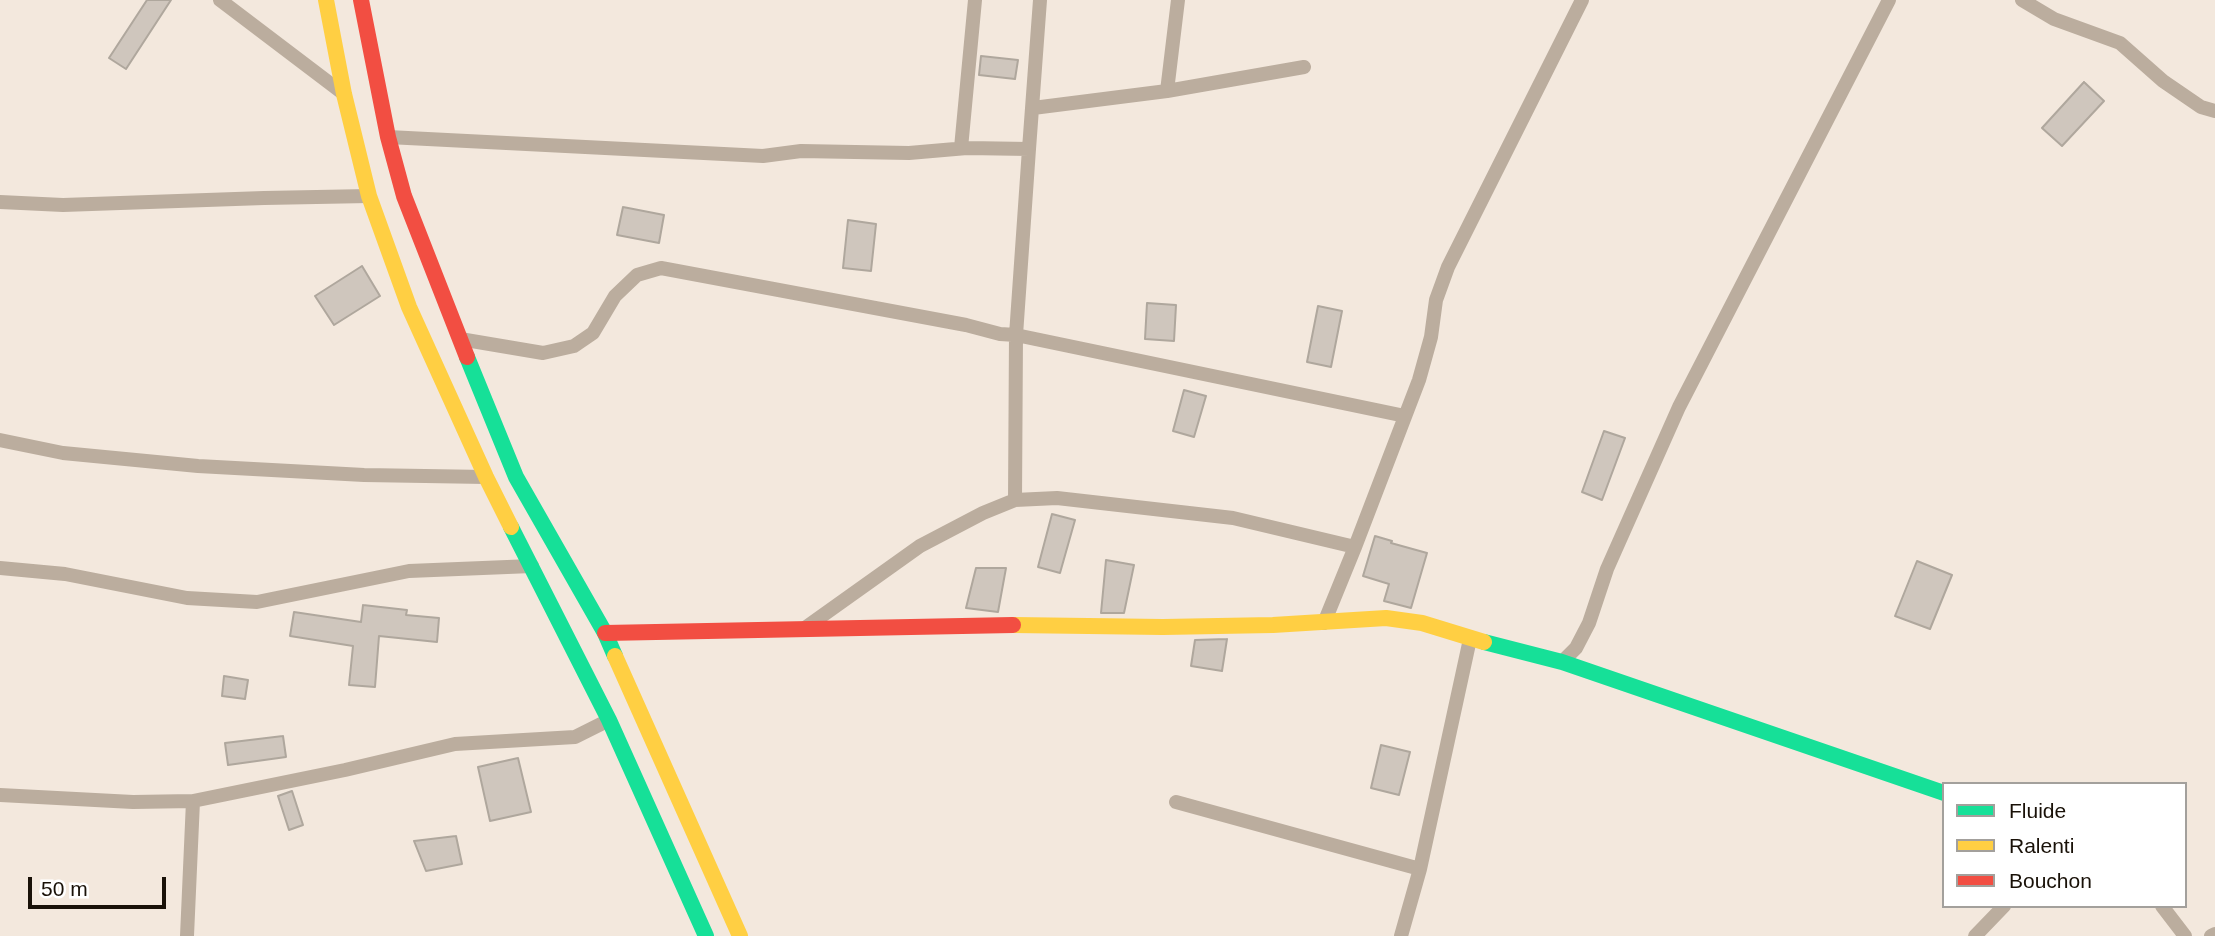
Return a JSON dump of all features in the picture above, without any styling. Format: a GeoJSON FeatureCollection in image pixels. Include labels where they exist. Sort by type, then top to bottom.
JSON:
{"type":"FeatureCollection","features":[{"type":"Feature","properties":{"kind":"street"},"geometry":{"type":"LineString","coordinates":[[220,0],[344,93]]}},
{"type":"Feature","properties":{"kind":"street"},"geometry":{"type":"LineString","coordinates":[[326,0],[344,93],[369,196],[409,307],[486,477],[609,720],[706,936]]}},
{"type":"Feature","properties":{"kind":"street"},"geometry":{"type":"LineString","coordinates":[[360,0],[388,137],[404,196],[516,477],[605,633],[740,936]]}},
{"type":"Feature","properties":{"kind":"street"},"geometry":{"type":"LineString","coordinates":[[961,148],[975,0]]}},
{"type":"Feature","properties":{"kind":"street"},"geometry":{"type":"LineString","coordinates":[[1015,500],[1016,335],[1040,0]]}},
{"type":"Feature","properties":{"kind":"street"},"geometry":{"type":"LineString","coordinates":[[1167,91],[1178,0]]}},
{"type":"Feature","properties":{"kind":"street"},"geometry":{"type":"LineString","coordinates":[[1324,623],[1405,416],[1431,337],[1436,300],[1448,267],[1582,0]]}},
{"type":"Feature","properties":{"kind":"street"},"geometry":{"type":"LineString","coordinates":[[1562,662],[1576,648],[1589,623],[1607,569],[1679,407],[1889,0]]}},
{"type":"Feature","properties":{"kind":"street"},"geometry":{"type":"LineString","coordinates":[[2022,0],[2054,19],[2120,43],[2163,81],[2201,107],[2215,111]]}},
{"type":"Feature","properties":{"kind":"street"},"geometry":{"type":"LineString","coordinates":[[1033,108],[1167,91],[1304,67]]}},
{"type":"Feature","properties":{"kind":"street"},"geometry":{"type":"LineString","coordinates":[[388,137],[763,156],[801,151],[909,153],[961,148],[1029,149]]}},
{"type":"Feature","properties":{"kind":"street"},"geometry":{"type":"LineString","coordinates":[[0,202],[63,205],[369,196]]}},
{"type":"Feature","properties":{"kind":"street"},"geometry":{"type":"LineString","coordinates":[[460,339],[543,353],[574,346],[593,333],[615,296],[637,275],[662,268],[1016,335],[1405,416]]}},
{"type":"Feature","properties":{"kind":"street"},"geometry":{"type":"LineString","coordinates":[[0,440],[63,453],[198,466],[364,475],[486,477]]}},
{"type":"Feature","properties":{"kind":"street"},"geometry":{"type":"LineString","coordinates":[[805,628],[920,546],[983,513],[1015,500],[1058,498],[1233,518],[1355,548]]}},
{"type":"Feature","properties":{"kind":"street"},"geometry":{"type":"LineString","coordinates":[[0,568],[65,574],[187,598],[257,602],[408,571],[532,566]]}},
{"type":"Feature","properties":{"kind":"street"},"geometry":{"type":"LineString","coordinates":[[605,633],[981,625],[1163,627],[1324,623],[1386,618],[1422,623],[1470,639],[1562,662],[1942,792]]}},
{"type":"Feature","properties":{"kind":"street"},"geometry":{"type":"LineString","coordinates":[[1401,936],[1420,869],[1470,639]]}},
{"type":"Feature","properties":{"kind":"street"},"geometry":{"type":"LineString","coordinates":[[0,795],[133,802],[193,801],[455,744],[575,737],[609,720]]}},
{"type":"Feature","properties":{"kind":"street"},"geometry":{"type":"LineString","coordinates":[[187,936],[193,801]]}},
{"type":"Feature","properties":{"kind":"street"},"geometry":{"type":"LineString","coordinates":[[1175,802],[1420,869]]}},
{"type":"Feature","properties":{"kind":"street"},"geometry":{"type":"LineString","coordinates":[[1975,936],[2002,908]]}},
{"type":"Feature","properties":{"kind":"street"},"geometry":{"type":"LineString","coordinates":[[2164,908],[2185,936]]}},
{"type":"Feature","properties":{"kind":"building"},"geometry":{"type":"Polygon","coordinates":[[[147,0],[171,0],[126,69],[109,58],[147,0]]]}},
{"type":"Feature","properties":{"kind":"building"},"geometry":{"type":"Polygon","coordinates":[[[981,56],[1018,60],[1015,79],[979,75],[981,56]]]}},
{"type":"Feature","properties":{"kind":"building"},"geometry":{"type":"Polygon","coordinates":[[[2084,82],[2104,101],[2062,146],[2042,128],[2084,82]]]}},
{"type":"Feature","properties":{"kind":"building"},"geometry":{"type":"Polygon","coordinates":[[[623,207],[664,215],[659,243],[617,235],[623,207]]]}},
{"type":"Feature","properties":{"kind":"building"},"geometry":{"type":"Polygon","coordinates":[[[848,220],[876,224],[871,271],[843,268],[848,220]]]}},
{"type":"Feature","properties":{"kind":"building"},"geometry":{"type":"Polygon","coordinates":[[[362,266],[380,296],[334,325],[315,296],[362,266]]]}},
{"type":"Feature","properties":{"kind":"building"},"geometry":{"type":"Polygon","coordinates":[[[1147,303],[1176,305],[1174,341],[1145,339],[1147,303]]]}},
{"type":"Feature","properties":{"kind":"building"},"geometry":{"type":"Polygon","coordinates":[[[1318,306],[1342,311],[1331,367],[1307,362],[1318,306]]]}},
{"type":"Feature","properties":{"kind":"building"},"geometry":{"type":"Polygon","coordinates":[[[1184,390],[1206,396],[1194,437],[1173,431],[1184,390]]]}},
{"type":"Feature","properties":{"kind":"building"},"geometry":{"type":"Polygon","coordinates":[[[1604,431],[1625,438],[1602,500],[1582,492],[1604,431]]]}},
{"type":"Feature","properties":{"kind":"building"},"geometry":{"type":"Polygon","coordinates":[[[1052,514],[1075,520],[1060,573],[1038,567],[1052,514]]]}},
{"type":"Feature","properties":{"kind":"building"},"geometry":{"type":"Polygon","coordinates":[[[1375,536],[1427,553],[1411,608],[1384,601],[1389,584],[1363,576],[1375,536]]]}},
{"type":"Feature","properties":{"kind":"building"},"geometry":{"type":"Polygon","coordinates":[[[1106,560],[1134,565],[1124,613],[1101,613],[1106,560]]]}},
{"type":"Feature","properties":{"kind":"building"},"geometry":{"type":"Polygon","coordinates":[[[1917,561],[1952,575],[1930,629],[1895,616],[1917,561]]]}},
{"type":"Feature","properties":{"kind":"building"},"geometry":{"type":"Polygon","coordinates":[[[976,568],[1006,568],[998,612],[966,608],[976,568]]]}},
{"type":"Feature","properties":{"kind":"building"},"geometry":{"type":"Polygon","coordinates":[[[363,605],[407,610],[406,615],[439,618],[437,642],[379,636],[375,687],[349,685],[353,646],[290,636],[294,612],[361,622],[363,605]]]}},
{"type":"Feature","properties":{"kind":"building"},"geometry":{"type":"Polygon","coordinates":[[[1227,639],[1222,671],[1191,666],[1195,640],[1227,639]]]}},
{"type":"Feature","properties":{"kind":"building"},"geometry":{"type":"Polygon","coordinates":[[[224,676],[248,680],[245,699],[222,696],[224,676]]]}},
{"type":"Feature","properties":{"kind":"building"},"geometry":{"type":"Polygon","coordinates":[[[283,736],[286,757],[228,765],[225,743],[283,736]]]}},
{"type":"Feature","properties":{"kind":"building"},"geometry":{"type":"Polygon","coordinates":[[[1381,745],[1410,752],[1399,795],[1371,788],[1381,745]]]}},
{"type":"Feature","properties":{"kind":"building"},"geometry":{"type":"Polygon","coordinates":[[[518,758],[531,812],[490,821],[478,767],[518,758]]]}},
{"type":"Feature","properties":{"kind":"building"},"geometry":{"type":"Polygon","coordinates":[[[292,791],[303,825],[289,830],[278,796],[292,791]]]}},
{"type":"Feature","properties":{"kind":"building"},"geometry":{"type":"Polygon","coordinates":[[[456,836],[462,864],[426,871],[414,841],[456,836]]]}},
{"type":"Feature","properties":{"kind":"traffic: fast"},"geometry":{"type":"LineString","coordinates":[[467,357],[516,477],[605,633],[615,656]]}},
{"type":"Feature","properties":{"kind":"traffic: fast"},"geometry":{"type":"LineString","coordinates":[[511,527],[609,720],[706,936]]}},
{"type":"Feature","properties":{"kind":"traffic: fast"},"geometry":{"type":"LineString","coordinates":[[1484,642],[1562,662],[1942,792]]}},
{"type":"Feature","properties":{"kind":"traffic: slow"},"geometry":{"type":"LineString","coordinates":[[326,0],[344,94],[369,196],[409,307],[511,527]]}},
{"type":"Feature","properties":{"kind":"traffic: slow"},"geometry":{"type":"LineString","coordinates":[[1013,625],[1273,625],[1386,618],[1422,623],[1484,642]]}},
{"type":"Feature","properties":{"kind":"traffic: slow"},"geometry":{"type":"LineString","coordinates":[[615,656],[740,936]]}},
{"type":"Feature","properties":{"kind":"traffic: jam"},"geometry":{"type":"LineString","coordinates":[[361,0],[388,137],[404,196],[467,357]]}},
{"type":"Feature","properties":{"kind":"traffic: jam"},"geometry":{"type":"LineString","coordinates":[[605,633],[1013,625]]}}]}
